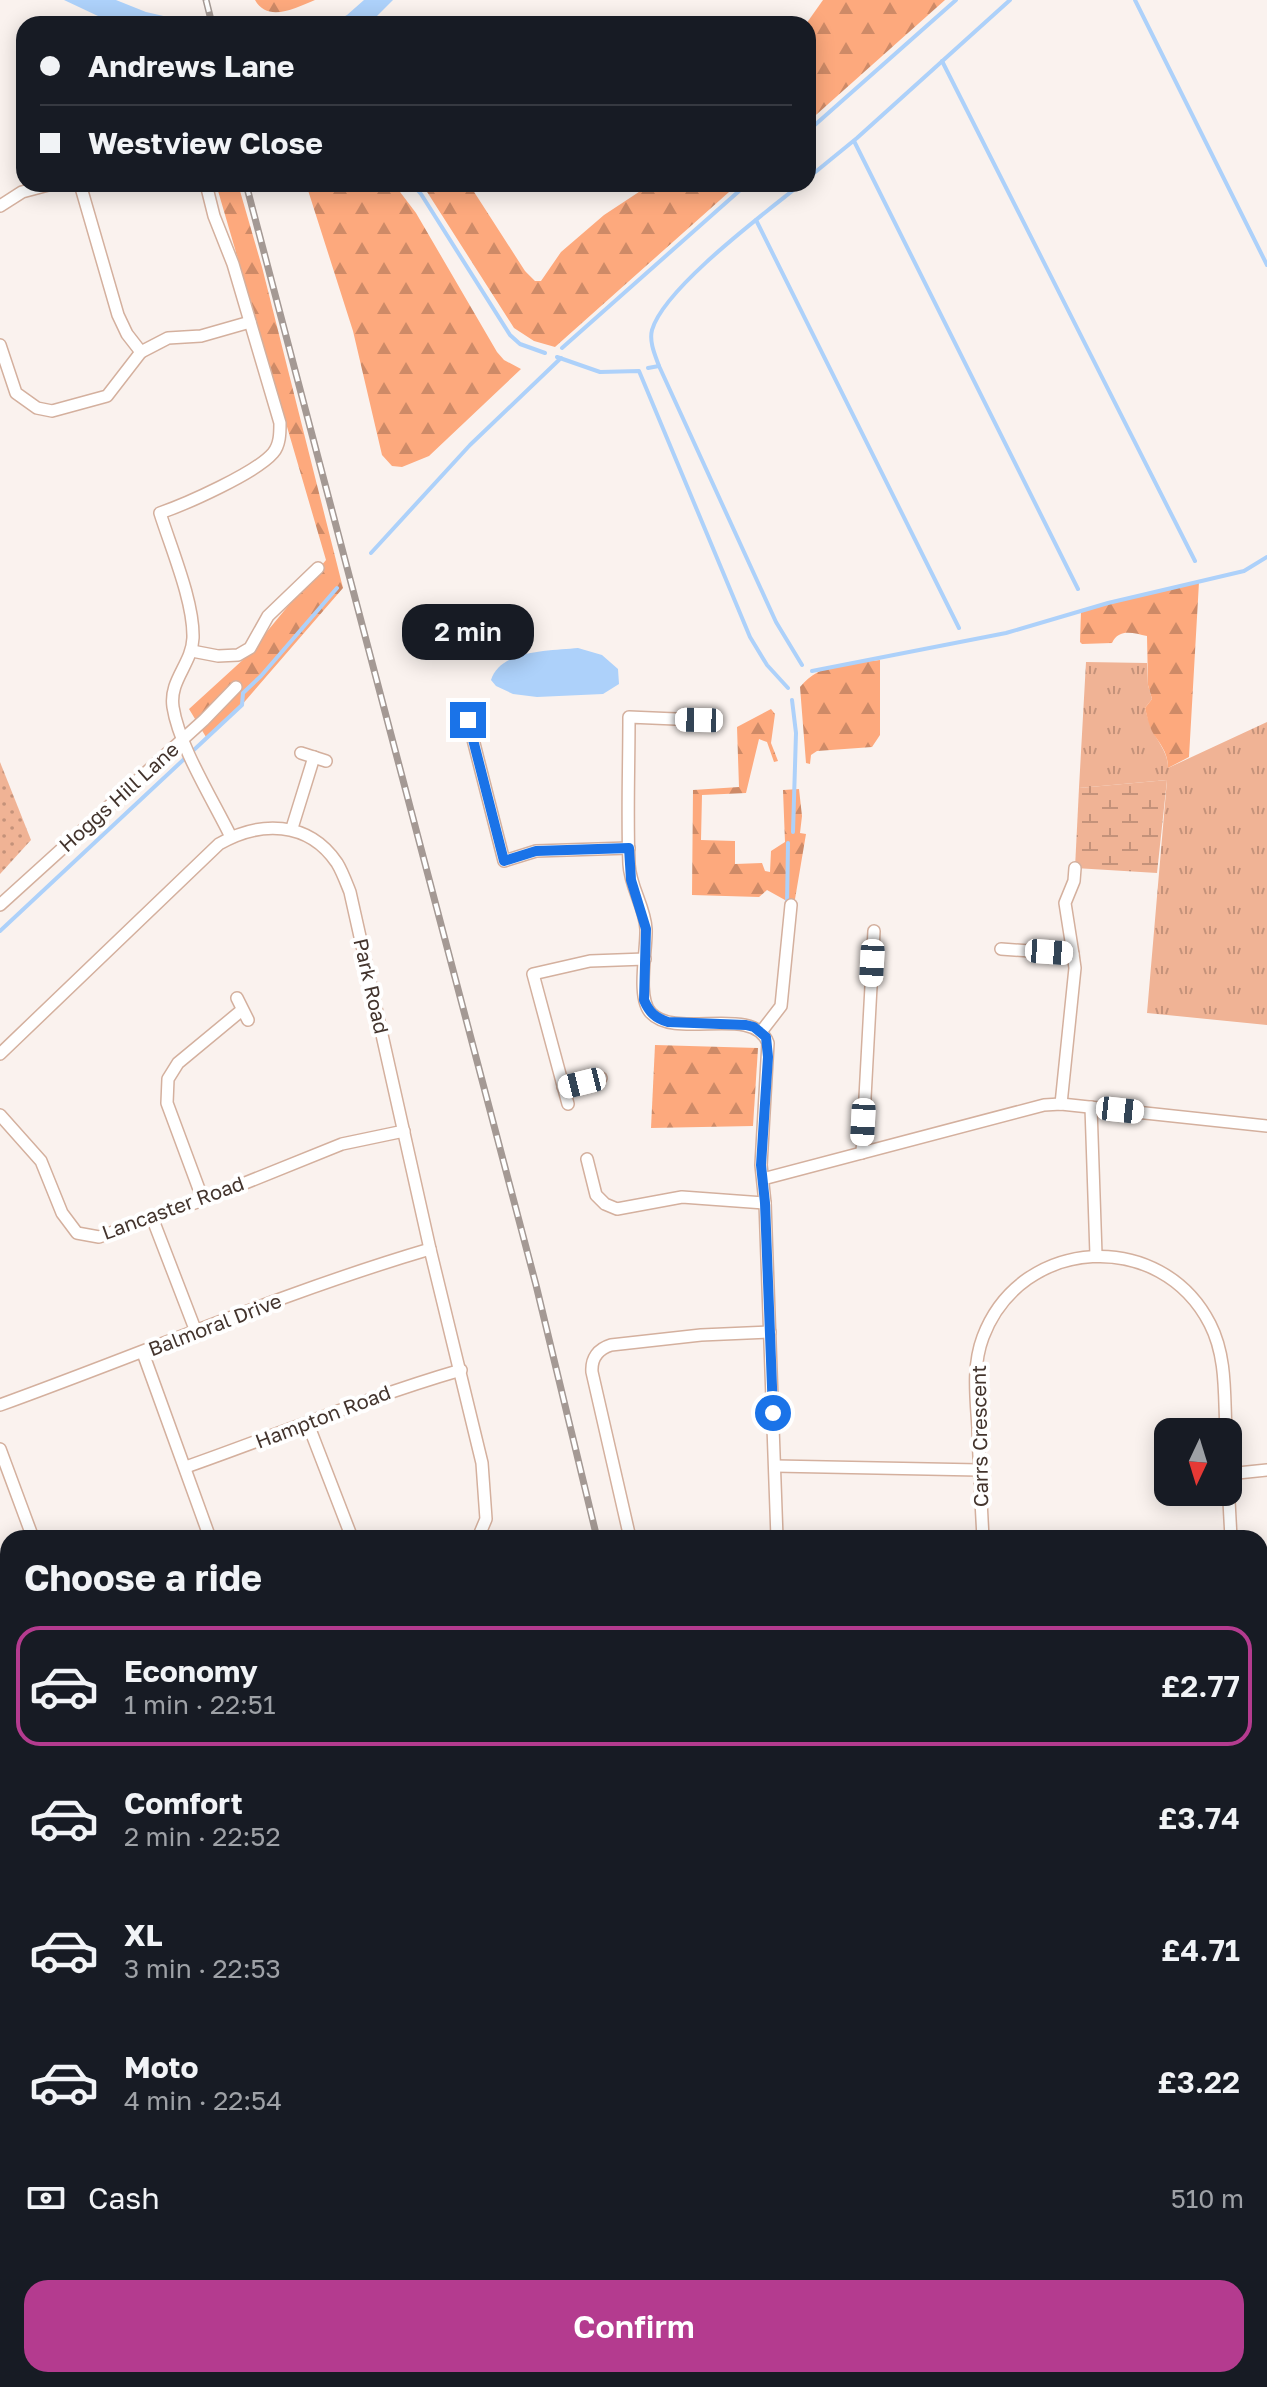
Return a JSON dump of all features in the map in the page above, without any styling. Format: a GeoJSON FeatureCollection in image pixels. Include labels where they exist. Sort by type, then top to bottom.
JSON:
{"type":"FeatureCollection","features":[{"type":"Feature","properties":{"kind":"street"},"geometry":{"type":"LineString","coordinates":[[0,206],[22,192]]}},
{"type":"Feature","properties":{"kind":"street"},"geometry":{"type":"LineString","coordinates":[[82,192],[118,315],[141,352]]}},
{"type":"Feature","properties":{"kind":"street"},"geometry":{"type":"LineString","coordinates":[[209,192],[280,423],[278,444],[264,461],[190,503],[160,513],[192,618],[192,651],[176,679],[172,693],[173,706],[183,739],[231,837]]}},
{"type":"Feature","properties":{"kind":"street"},"geometry":{"type":"LineString","coordinates":[[0,345],[16,393],[37,408],[65,410],[107,396],[141,352],[168,338],[201,336],[250,322]]}},
{"type":"Feature","properties":{"kind":"street"},"geometry":{"type":"LineString","coordinates":[[192,651],[218,656],[238,655],[250,648],[268,616],[318,568]]}},
{"type":"Feature","properties":{"kind":"street","name":"Hoggs Hill Lane"},"geometry":{"type":"LineString","coordinates":[[0,905],[236,687]]}},
{"type":"Feature","properties":{"kind":"street"},"geometry":{"type":"LineString","coordinates":[[465,708],[504,861],[536,851],[629,848]]}},
{"type":"Feature","properties":{"kind":"street"},"geometry":{"type":"LineString","coordinates":[[699,720],[629,717],[631,880],[644,917],[644,1000],[647,1008],[659,1019],[668,1022],[746,1025],[761,1032],[768,1043],[762,1128],[777,1530]]}},
{"type":"Feature","properties":{"kind":"street"},"geometry":{"type":"LineString","coordinates":[[0,1054],[219,844],[252,829],[292,828],[320,759],[301,753]]}},
{"type":"Feature","properties":{"kind":"street","name":"Park Road"},"geometry":{"type":"LineString","coordinates":[[292,828],[323,847],[337,863],[350,892],[485,1481],[486,1519],[481,1530]]}},
{"type":"Feature","properties":{"kind":"street"},"geometry":{"type":"LineString","coordinates":[[1061,1104],[1075,968],[1065,903],[1074,881],[1075,868]]}},
{"type":"Feature","properties":{"kind":"street"},"geometry":{"type":"LineString","coordinates":[[761,1032],[781,1006],[791,905]]}},
{"type":"Feature","properties":{"kind":"street"},"geometry":{"type":"LineString","coordinates":[[862,1153],[874,931]]}},
{"type":"Feature","properties":{"kind":"street"},"geometry":{"type":"LineString","coordinates":[[1001,949],[1073,954]]}},
{"type":"Feature","properties":{"kind":"street"},"geometry":{"type":"LineString","coordinates":[[568,1104],[533,974],[590,961],[645,959]]}},
{"type":"Feature","properties":{"kind":"street"},"geometry":{"type":"LineString","coordinates":[[203,1200],[167,1103],[168,1079],[178,1063],[245,1015],[237,998]]}},
{"type":"Feature","properties":{"kind":"street"},"geometry":{"type":"LineString","coordinates":[[563,1087],[601,1078]]}},
{"type":"Feature","properties":{"kind":"street"},"geometry":{"type":"LineString","coordinates":[[763,1179],[1028,1108],[1061,1104],[1267,1126]]}},
{"type":"Feature","properties":{"kind":"street"},"geometry":{"type":"LineString","coordinates":[[1091,1107],[1096,1255],[1128,1259],[1158,1271],[1184,1290],[1199,1306],[1210,1324],[1221,1355],[1225,1418]]}},
{"type":"Feature","properties":{"kind":"street","name":"Lancaster Road"},"geometry":{"type":"LineString","coordinates":[[0,1115],[41,1161],[62,1213],[77,1233],[99,1237],[153,1220],[342,1144],[404,1131]]}},
{"type":"Feature","properties":{"kind":"street"},"geometry":{"type":"LineString","coordinates":[[587,1159],[596,1195],[605,1204],[617,1209],[682,1197],[765,1203]]}},
{"type":"Feature","properties":{"kind":"street"},"geometry":{"type":"LineString","coordinates":[[153,1220],[195,1329]]}},
{"type":"Feature","properties":{"kind":"street","name":"Balmoral Drive"},"geometry":{"type":"LineString","coordinates":[[0,1405],[143,1353],[195,1329],[430,1249]]}},
{"type":"Feature","properties":{"kind":"street","name":"Carrs Crescent"},"geometry":{"type":"LineString","coordinates":[[983,1530],[976,1367],[984,1337],[993,1318],[1012,1293],[1036,1273],[1065,1261],[1096,1255]]}},
{"type":"Feature","properties":{"kind":"street"},"geometry":{"type":"LineString","coordinates":[[628,1530],[592,1372],[594,1357],[601,1349],[611,1345],[701,1335],[770,1332]]}},
{"type":"Feature","properties":{"kind":"street"},"geometry":{"type":"LineString","coordinates":[[143,1353],[207,1530]]}},
{"type":"Feature","properties":{"kind":"street","name":"Hampton Road"},"geometry":{"type":"LineString","coordinates":[[186,1467],[396,1389],[461,1370]]}},
{"type":"Feature","properties":{"kind":"street"},"geometry":{"type":"LineString","coordinates":[[308,1424],[349,1530]]}},
{"type":"Feature","properties":{"kind":"street"},"geometry":{"type":"LineString","coordinates":[[0,1449],[30,1530]]}},
{"type":"Feature","properties":{"kind":"street"},"geometry":{"type":"LineString","coordinates":[[775,1466],[979,1470]]}},
{"type":"Feature","properties":{"kind":"street"},"geometry":{"type":"LineString","coordinates":[[1242,1473],[1267,1470]]}},
{"type":"Feature","properties":{"kind":"street"},"geometry":{"type":"LineString","coordinates":[[1229,1506],[1231,1530]]}},
{"type":"Feature","properties":{"kind":"green space"},"geometry":{"type":"Polygon","coordinates":[[[255,0],[315,0],[291,10],[274,12],[260,7],[255,0]]]}},
{"type":"Feature","properties":{"kind":"green space"},"geometry":{"type":"Polygon","coordinates":[[[823,0],[945,0],[816,115],[816,16],[812,16],[823,0]]]}},
{"type":"Feature","properties":{"kind":"green space"},"geometry":{"type":"Polygon","coordinates":[[[218,192],[240,192],[343,588],[240,707],[206,737],[189,709],[246,657],[326,560],[218,192]]]}},
{"type":"Feature","properties":{"kind":"green space"},"geometry":{"type":"Polygon","coordinates":[[[309,192],[400,192],[416,213],[497,352],[504,360],[521,369],[429,456],[402,467],[392,466],[382,455],[353,331],[309,192]]]}},
{"type":"Feature","properties":{"kind":"green space"},"geometry":{"type":"Polygon","coordinates":[[[427,192],[474,192],[525,271],[535,281],[541,281],[561,252],[604,215],[639,192],[729,192],[555,347],[534,341],[514,328],[427,192]]]}},
{"type":"Feature","properties":{"kind":"green space"},"geometry":{"type":"Polygon","coordinates":[[[1199,582],[1189,757],[1168,768],[1165,753],[1152,730],[1145,708],[1152,699],[1148,685],[1147,636],[1127,633],[1118,635],[1112,643],[1082,644],[1081,611],[1199,582]]]}},
{"type":"Feature","properties":{"kind":"green space"},"geometry":{"type":"Polygon","coordinates":[[[880,660],[880,735],[872,747],[817,751],[811,755],[810,764],[806,763],[800,687],[817,672],[827,668],[880,660]]]}},
{"type":"Feature","properties":{"kind":"green space"},"geometry":{"type":"Polygon","coordinates":[[[1086,662],[1147,663],[1152,699],[1145,708],[1151,727],[1165,752],[1168,768],[1267,722],[1267,1025],[1147,1013],[1167,780],[1079,788],[1086,662]]]}},
{"type":"Feature","properties":{"kind":"green space"},"geometry":{"type":"Polygon","coordinates":[[[771,709],[775,714],[771,743],[778,761],[774,762],[767,742],[759,739],[746,793],[702,795],[701,840],[735,841],[735,864],[762,863],[765,871],[770,872],[771,851],[785,842],[783,790],[799,789],[800,833],[806,834],[794,905],[767,890],[759,897],[692,895],[693,790],[739,787],[737,727],[771,709]]]}},
{"type":"Feature","properties":{"kind":"green space"},"geometry":{"type":"Polygon","coordinates":[[[0,762],[31,840],[0,874],[0,762]]]}},
{"type":"Feature","properties":{"kind":"green space"},"geometry":{"type":"Polygon","coordinates":[[[1167,780],[1157,873],[1075,868],[1079,788],[1167,780]]]}},
{"type":"Feature","properties":{"kind":"green space"},"geometry":{"type":"Polygon","coordinates":[[[655,1045],[758,1048],[753,1126],[651,1128],[655,1045]]]}},
{"type":"Feature","properties":{"kind":"water"},"geometry":{"type":"Polygon","coordinates":[[[64,0],[116,0],[164,16],[98,16],[64,0]]]}},
{"type":"Feature","properties":{"kind":"water"},"geometry":{"type":"Polygon","coordinates":[[[364,0],[393,0],[377,16],[347,15],[364,0]]]}},
{"type":"Feature","properties":{"kind":"water"},"geometry":{"type":"Polygon","coordinates":[[[578,648],[602,655],[618,669],[619,684],[603,694],[537,697],[513,694],[491,680],[505,662],[516,657],[578,648]]]}},
{"type":"Feature","properties":{"kind":"waterway"},"geometry":{"type":"LineString","coordinates":[[816,124],[956,0]]}},
{"type":"Feature","properties":{"kind":"waterway"},"geometry":{"type":"LineString","coordinates":[[816,171],[1010,0]]}},
{"type":"Feature","properties":{"kind":"waterway"},"geometry":{"type":"LineString","coordinates":[[1135,0],[1267,265]]}},
{"type":"Feature","properties":{"kind":"waterway"},"geometry":{"type":"LineString","coordinates":[[942,61],[1195,561]]}},
{"type":"Feature","properties":{"kind":"waterway"},"geometry":{"type":"LineString","coordinates":[[854,141],[1078,589]]}},
{"type":"Feature","properties":{"kind":"waterway"},"geometry":{"type":"LineString","coordinates":[[419,192],[510,335],[520,344],[545,353]]}},
{"type":"Feature","properties":{"kind":"waterway"},"geometry":{"type":"LineString","coordinates":[[562,348],[738,192]]}},
{"type":"Feature","properties":{"kind":"waterway"},"geometry":{"type":"LineString","coordinates":[[648,368],[659,366],[652,344],[652,330],[660,313],[675,294],[718,252],[791,192]]}},
{"type":"Feature","properties":{"kind":"waterway"},"geometry":{"type":"LineString","coordinates":[[756,220],[959,628]]}},
{"type":"Feature","properties":{"kind":"waterway"},"geometry":{"type":"LineString","coordinates":[[557,357],[600,372],[639,371],[750,637],[767,665],[788,688]]}},
{"type":"Feature","properties":{"kind":"waterway"},"geometry":{"type":"LineString","coordinates":[[371,553],[470,445],[561,358]]}},
{"type":"Feature","properties":{"kind":"waterway"},"geometry":{"type":"LineString","coordinates":[[659,366],[776,622],[802,665]]}},
{"type":"Feature","properties":{"kind":"waterway"},"geometry":{"type":"LineString","coordinates":[[812,671],[1006,633],[1108,603],[1244,571],[1267,557]]}},
{"type":"Feature","properties":{"kind":"waterway"},"geometry":{"type":"LineString","coordinates":[[0,931],[242,705],[243,693],[337,588]]}},
{"type":"Feature","properties":{"kind":"waterway"},"geometry":{"type":"LineString","coordinates":[[792,700],[796,733],[793,832]]}},
{"type":"Feature","properties":{"kind":"waterway"},"geometry":{"type":"LineString","coordinates":[[787,906],[788,843]]}},
{"type":"Feature","properties":{"kind":"railway"},"geometry":{"type":"LineString","coordinates":[[206,0],[210,16]]}},
{"type":"Feature","properties":{"kind":"railway"},"geometry":{"type":"LineString","coordinates":[[248,192],[536,1285],[595,1530]]}},
{"type":"Feature","properties":{"kind":"route"},"geometry":{"type":"LineString","coordinates":[[468,720],[504,861],[536,851],[629,848],[631,880],[646,929],[644,1000],[647,1008],[659,1019],[668,1022],[746,1025],[754,1027],[766,1037],[768,1057],[761,1165],[773,1413]]}}]}
